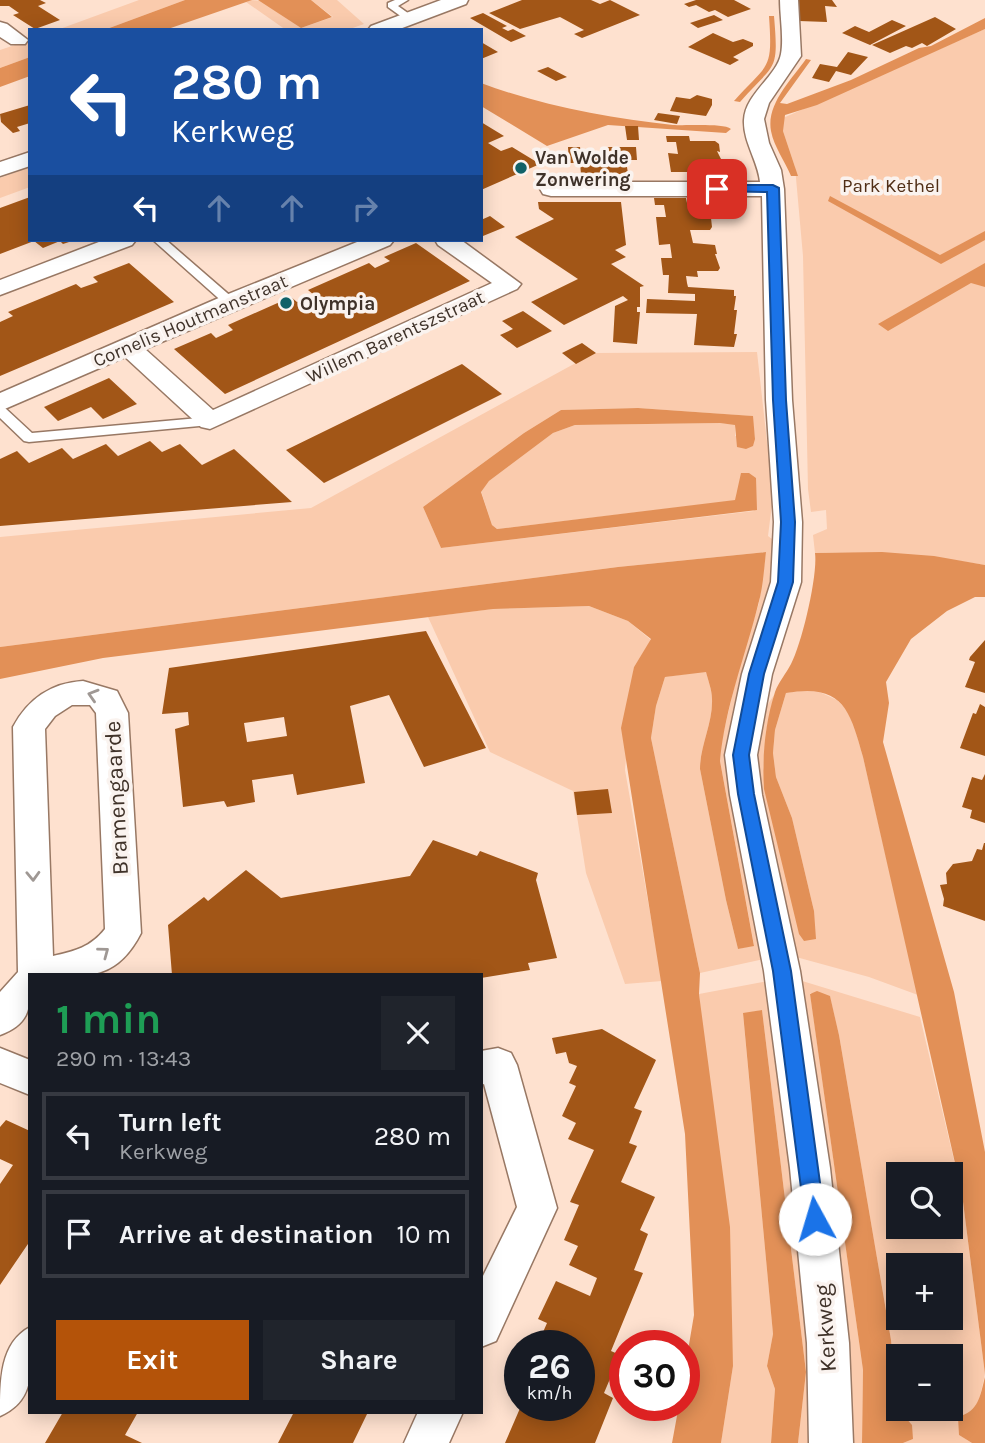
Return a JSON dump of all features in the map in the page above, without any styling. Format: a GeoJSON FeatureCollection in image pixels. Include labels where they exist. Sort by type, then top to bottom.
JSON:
{"type":"FeatureCollection","features":[{"type":"Feature","properties":{"kind":"street"},"geometry":{"type":"LineString","coordinates":[[381,28],[406,9],[459,0]]}},
{"type":"Feature","properties":{"kind":"street","name":"Kerkweg"},"geometry":{"type":"LineString","coordinates":[[789,0],[791,56],[759,103],[754,119],[773,188],[779,400],[788,522],[786,582],[757,674],[741,755],[746,794],[782,971],[810,1168],[828,1343],[831,1443]]}},
{"type":"Feature","properties":{"kind":"street"},"geometry":{"type":"LineString","coordinates":[[0,29],[18,40]]}},
{"type":"Feature","properties":{"kind":"street"},"geometry":{"type":"LineString","coordinates":[[0,169],[28,159]]}},
{"type":"Feature","properties":{"kind":"street"},"geometry":{"type":"LineString","coordinates":[[551,189],[773,188]]}},
{"type":"Feature","properties":{"kind":"street"},"geometry":{"type":"LineString","coordinates":[[0,288],[119,242]]}},
{"type":"Feature","properties":{"kind":"street","name":"Cornelis Houtmanstraat"},"geometry":{"type":"LineString","coordinates":[[0,403],[230,302],[377,242]]}},
{"type":"Feature","properties":{"kind":"street","name":"Willem Barentszstraat"},"geometry":{"type":"LineString","coordinates":[[210,421],[509,284],[449,242]]}},
{"type":"Feature","properties":{"kind":"street"},"geometry":{"type":"LineString","coordinates":[[127,346],[210,421]]}},
{"type":"Feature","properties":{"kind":"street","name":"Bramengaarde"},"geometry":{"type":"LineString","coordinates":[[36,973],[29,727],[40,709],[61,697],[77,691],[91,692],[106,699],[112,712],[123,933],[109,951],[91,962],[49,973]]}},
{"type":"Feature","properties":{"kind":"street"},"geometry":{"type":"LineString","coordinates":[[0,1019],[28,985]]}},
{"type":"Feature","properties":{"kind":"street"},"geometry":{"type":"LineString","coordinates":[[0,1065],[28,1077]]}},
{"type":"Feature","properties":{"kind":"street"},"geometry":{"type":"LineString","coordinates":[[483,1322],[537,1208],[490,1067]]}},
{"type":"Feature","properties":{"kind":"street"},"geometry":{"type":"LineString","coordinates":[[0,1394],[28,1351]]}},
{"type":"Feature","properties":{"kind":"street"},"geometry":{"type":"LineString","coordinates":[[426,1443],[440,1414]]}},
{"type":"Feature","properties":{"kind":"lane"},"geometry":{"type":"LineString","coordinates":[[161,242],[230,302]]}},
{"type":"Feature","properties":{"kind":"lane","name":"Willem Barentszstraat"},"geometry":{"type":"LineString","coordinates":[[0,411],[29,438],[210,421]]}},
{"type":"Feature","properties":{"kind":"green space"},"geometry":{"type":"Polygon","coordinates":[[[139,0],[185,0],[109,28],[62,28],[139,0]]]}},
{"type":"Feature","properties":{"kind":"green space"},"geometry":{"type":"Polygon","coordinates":[[[311,0],[337,0],[364,24],[353,28],[301,28],[333,17],[311,0]]]}},
{"type":"Feature","properties":{"kind":"green space"},"geometry":{"type":"Polygon","coordinates":[[[261,1],[301,28],[283,28],[246,2],[261,1]]]}},
{"type":"Feature","properties":{"kind":"green space","name":"Park Kethel"},"geometry":{"type":"Polygon","coordinates":[[[985,29],[985,565],[900,555],[815,553],[813,535],[827,529],[826,510],[811,512],[808,489],[803,256],[795,167],[783,131],[783,118],[985,29]]]}},
{"type":"Feature","properties":{"kind":"green space"},"geometry":{"type":"Polygon","coordinates":[[[28,41],[28,58],[0,68],[0,50],[28,41]]]}},
{"type":"Feature","properties":{"kind":"green space"},"geometry":{"type":"Polygon","coordinates":[[[28,168],[28,188],[0,198],[0,178],[28,168]]]}},
{"type":"Feature","properties":{"kind":"green space"},"geometry":{"type":"Polygon","coordinates":[[[757,352],[773,496],[768,536],[780,545],[776,577],[747,670],[764,959],[700,973],[651,738],[656,706],[665,677],[706,671],[712,708],[700,769],[738,949],[754,945],[720,761],[722,739],[739,667],[759,603],[766,552],[618,567],[0,647],[0,537],[311,508],[594,353],[757,352]],[[638,408],[561,410],[524,433],[423,507],[441,548],[754,511],[737,491],[736,500],[724,502],[497,529],[492,525],[481,491],[489,481],[553,433],[575,425],[735,424],[735,436],[755,439],[752,416],[638,408]]]}},
{"type":"Feature","properties":{"kind":"green space"},"geometry":{"type":"Polygon","coordinates":[[[589,606],[628,621],[651,640],[634,667],[625,770],[662,981],[625,984],[586,873],[573,791],[490,752],[428,617],[492,609],[589,606]]]}},
{"type":"Feature","properties":{"kind":"green space"},"geometry":{"type":"Polygon","coordinates":[[[813,689],[837,700],[851,714],[918,995],[869,977],[796,957],[754,773],[760,716],[774,695],[766,731],[763,768],[814,911],[792,818],[776,777],[773,753],[775,730],[786,693],[813,689]]]}},
{"type":"Feature","properties":{"kind":"green space"},"geometry":{"type":"Polygon","coordinates":[[[799,980],[920,1017],[954,1162],[886,1162],[886,1239],[963,1239],[963,1202],[985,1374],[978,1405],[968,1414],[959,1435],[972,1443],[903,1443],[913,1439],[904,1421],[963,1421],[963,1344],[891,1344],[889,1330],[963,1330],[963,1253],[886,1253],[886,1311],[839,1035],[830,997],[810,993],[863,1370],[862,1443],[844,1443],[799,980]]]}},
{"type":"Feature","properties":{"kind":"green space"},"geometry":{"type":"Polygon","coordinates":[[[768,981],[798,1194],[815,1443],[798,1443],[806,1372],[762,1010],[743,1014],[773,1334],[767,1366],[775,1389],[771,1443],[721,1443],[733,1366],[699,994],[768,981]]]}},
{"type":"Feature","properties":{"kind":"shaded area"},"geometry":{"type":"Polygon","coordinates":[[[185,0],[252,0],[171,28],[109,28],[185,0]]]}},
{"type":"Feature","properties":{"kind":"shaded area"},"geometry":{"type":"Polygon","coordinates":[[[258,0],[311,0],[332,17],[301,28],[258,0]]]}},
{"type":"Feature","properties":{"kind":"shaded area"},"geometry":{"type":"Polygon","coordinates":[[[769,16],[774,16],[776,48],[772,66],[740,102],[734,101],[761,72],[769,58],[769,16]]]}},
{"type":"Feature","properties":{"kind":"shaded area"},"geometry":{"type":"Polygon","coordinates":[[[985,18],[985,29],[817,105],[785,115],[783,131],[798,176],[791,176],[775,143],[770,121],[781,92],[806,59],[811,60],[780,103],[787,104],[851,80],[919,48],[931,46],[985,18]]]}},
{"type":"Feature","properties":{"kind":"shaded area"},"geometry":{"type":"Polygon","coordinates":[[[28,58],[28,77],[0,87],[0,68],[28,58]]]}},
{"type":"Feature","properties":{"kind":"shaded area"},"geometry":{"type":"Polygon","coordinates":[[[483,84],[552,105],[600,115],[673,125],[713,125],[731,129],[726,133],[608,125],[547,146],[483,107],[483,84]]]}},
{"type":"Feature","properties":{"kind":"shaded area"},"geometry":{"type":"Polygon","coordinates":[[[830,196],[940,255],[985,231],[985,240],[941,264],[828,201],[830,196]]]}},
{"type":"Feature","properties":{"kind":"shaded area"},"geometry":{"type":"Polygon","coordinates":[[[985,263],[985,287],[971,283],[888,331],[878,324],[985,263]]]}},
{"type":"Feature","properties":{"kind":"shaded area"},"geometry":{"type":"Polygon","coordinates":[[[638,408],[753,416],[753,446],[746,449],[737,447],[735,425],[720,423],[575,425],[553,433],[489,481],[481,492],[492,525],[497,529],[735,500],[741,473],[749,473],[756,478],[757,510],[441,548],[423,507],[524,433],[561,410],[638,408]]]}},
{"type":"Feature","properties":{"kind":"shaded area"},"geometry":{"type":"Polygon","coordinates":[[[766,552],[760,599],[731,702],[720,761],[754,946],[738,949],[700,769],[712,708],[706,672],[665,677],[656,706],[651,738],[700,973],[699,994],[730,1227],[733,1366],[721,1443],[672,1443],[676,1421],[700,1421],[700,1330],[691,1330],[694,1315],[685,1134],[621,728],[634,667],[651,639],[628,621],[589,606],[493,609],[103,658],[0,679],[0,647],[618,567],[766,552]]]}},
{"type":"Feature","properties":{"kind":"shaded area"},"geometry":{"type":"Polygon","coordinates":[[[882,552],[934,556],[985,565],[985,597],[975,597],[947,611],[911,639],[886,682],[889,703],[883,742],[954,992],[985,1152],[985,1374],[963,1202],[963,1162],[955,1162],[863,757],[848,713],[832,696],[805,691],[786,693],[775,730],[773,753],[776,777],[792,818],[814,911],[816,939],[804,941],[799,934],[764,789],[764,752],[769,716],[778,684],[791,664],[804,625],[812,592],[815,553],[882,552]]]}},
{"type":"Feature","properties":{"kind":"shaded area"},"geometry":{"type":"Polygon","coordinates":[[[817,991],[830,996],[839,1035],[886,1311],[886,1330],[889,1330],[891,1340],[891,1344],[886,1344],[886,1421],[908,1421],[912,1425],[913,1439],[903,1443],[862,1443],[863,1370],[810,994],[817,991]]]}},
{"type":"Feature","properties":{"kind":"shaded area"},"geometry":{"type":"Polygon","coordinates":[[[762,1010],[806,1372],[798,1443],[771,1443],[775,1389],[767,1366],[773,1334],[743,1013],[762,1010]]]}},
{"type":"Feature","properties":{"kind":"shaded area"},"geometry":{"type":"Polygon","coordinates":[[[985,1377],[985,1443],[972,1443],[959,1435],[958,1421],[963,1421],[963,1415],[974,1407],[985,1377]]]}},
{"type":"Feature","properties":{"kind":"building"},"geometry":{"type":"Polygon","coordinates":[[[0,0],[40,0],[46,3],[38,6],[60,20],[33,28],[13,15],[19,13],[9,6],[0,6],[0,0]]]}},
{"type":"Feature","properties":{"kind":"building"},"geometry":{"type":"Polygon","coordinates":[[[522,0],[591,0],[600,4],[610,0],[640,15],[582,38],[574,34],[584,30],[560,17],[520,29],[489,13],[522,0]]]}},
{"type":"Feature","properties":{"kind":"building"},"geometry":{"type":"Polygon","coordinates":[[[696,0],[734,0],[751,9],[728,17],[715,10],[709,12],[696,5],[689,7],[684,4],[696,0]]]}},
{"type":"Feature","properties":{"kind":"building"},"geometry":{"type":"Polygon","coordinates":[[[798,0],[832,0],[837,7],[825,6],[827,22],[799,21],[798,0]]]}},
{"type":"Feature","properties":{"kind":"building"},"geometry":{"type":"Polygon","coordinates":[[[483,13],[507,26],[502,28],[508,31],[513,29],[526,36],[511,42],[470,18],[483,13]]]}},
{"type":"Feature","properties":{"kind":"building"},"geometry":{"type":"Polygon","coordinates":[[[714,15],[723,20],[698,28],[690,23],[714,15]]]}},
{"type":"Feature","properties":{"kind":"building"},"geometry":{"type":"Polygon","coordinates":[[[935,17],[956,29],[927,46],[922,43],[912,48],[906,46],[890,53],[872,45],[935,17]]]}},
{"type":"Feature","properties":{"kind":"building"},"geometry":{"type":"Polygon","coordinates":[[[892,20],[906,26],[870,45],[842,33],[855,26],[869,32],[892,20]]]}},
{"type":"Feature","properties":{"kind":"building"},"geometry":{"type":"Polygon","coordinates":[[[713,33],[733,42],[743,39],[753,43],[753,46],[733,57],[739,60],[730,65],[688,47],[713,33]]]}},
{"type":"Feature","properties":{"kind":"building"},"geometry":{"type":"Polygon","coordinates":[[[483,43],[498,52],[483,58],[483,43]]]}},
{"type":"Feature","properties":{"kind":"building"},"geometry":{"type":"Polygon","coordinates":[[[848,52],[868,57],[851,75],[836,71],[829,82],[812,78],[820,64],[837,67],[848,52]]]}},
{"type":"Feature","properties":{"kind":"building"},"geometry":{"type":"Polygon","coordinates":[[[548,67],[567,77],[556,81],[537,71],[548,67]]]}},
{"type":"Feature","properties":{"kind":"building"},"geometry":{"type":"Polygon","coordinates":[[[697,95],[712,99],[706,116],[670,111],[676,97],[690,99],[697,95]]]}},
{"type":"Feature","properties":{"kind":"building"},"geometry":{"type":"Polygon","coordinates":[[[28,106],[28,124],[17,127],[20,131],[13,133],[1,122],[0,114],[28,106]]]}},
{"type":"Feature","properties":{"kind":"building"},"geometry":{"type":"Polygon","coordinates":[[[658,113],[680,116],[677,124],[654,120],[658,113]]]}},
{"type":"Feature","properties":{"kind":"building"},"geometry":{"type":"Polygon","coordinates":[[[483,123],[504,136],[488,143],[501,151],[512,147],[540,164],[483,189],[483,123]]]}},
{"type":"Feature","properties":{"kind":"building"},"geometry":{"type":"Polygon","coordinates":[[[625,126],[638,126],[639,140],[627,140],[625,126]]]}},
{"type":"Feature","properties":{"kind":"building"},"geometry":{"type":"Polygon","coordinates":[[[666,136],[689,136],[690,141],[715,141],[719,144],[720,152],[717,151],[723,163],[695,165],[696,172],[671,172],[668,153],[678,154],[676,142],[667,142],[666,136]]]}},
{"type":"Feature","properties":{"kind":"building"},"geometry":{"type":"Polygon","coordinates":[[[568,147],[580,147],[581,152],[602,152],[602,147],[636,147],[637,160],[626,160],[628,174],[586,175],[581,174],[580,163],[569,163],[568,147]]]}},
{"type":"Feature","properties":{"kind":"building"},"geometry":{"type":"Polygon","coordinates":[[[28,198],[28,242],[31,242],[0,254],[0,208],[28,198]]]}},
{"type":"Feature","properties":{"kind":"building"},"geometry":{"type":"Polygon","coordinates":[[[654,198],[686,198],[687,203],[708,206],[710,214],[707,217],[711,218],[712,227],[710,230],[690,230],[693,243],[715,245],[720,268],[718,271],[697,271],[698,277],[686,276],[687,283],[688,287],[734,290],[734,310],[737,310],[734,334],[737,334],[734,347],[694,345],[697,314],[646,313],[647,299],[695,301],[695,294],[668,293],[669,275],[663,275],[661,258],[672,258],[670,244],[659,245],[656,217],[666,217],[664,205],[655,205],[654,198]]]}},
{"type":"Feature","properties":{"kind":"building"},"geometry":{"type":"Polygon","coordinates":[[[538,202],[621,202],[626,245],[615,250],[626,257],[611,264],[644,286],[640,287],[640,307],[637,307],[637,312],[640,312],[637,344],[613,342],[615,306],[628,300],[623,296],[564,325],[531,302],[578,279],[515,237],[554,219],[539,209],[538,202]]]}},
{"type":"Feature","properties":{"kind":"building"},"geometry":{"type":"Polygon","coordinates":[[[490,216],[505,227],[483,236],[483,219],[490,216]]]}},
{"type":"Feature","properties":{"kind":"building"},"geometry":{"type":"Polygon","coordinates":[[[35,242],[58,242],[43,248],[35,242]]]}},
{"type":"Feature","properties":{"kind":"building"},"geometry":{"type":"Polygon","coordinates":[[[416,243],[470,281],[225,394],[174,349],[211,333],[216,338],[233,330],[228,325],[291,297],[297,302],[314,295],[308,290],[369,263],[375,268],[390,261],[384,257],[416,243]]]}},
{"type":"Feature","properties":{"kind":"building"},"geometry":{"type":"Polygon","coordinates":[[[129,263],[174,302],[0,376],[0,322],[13,316],[8,312],[76,284],[81,288],[98,282],[93,277],[129,263]]]}},
{"type":"Feature","properties":{"kind":"building"},"geometry":{"type":"Polygon","coordinates":[[[523,311],[552,331],[517,348],[500,335],[513,329],[502,321],[523,311]]]}},
{"type":"Feature","properties":{"kind":"building"},"geometry":{"type":"Polygon","coordinates":[[[582,343],[596,353],[576,364],[562,353],[582,343]]]}},
{"type":"Feature","properties":{"kind":"building"},"geometry":{"type":"Polygon","coordinates":[[[462,364],[502,394],[324,483],[286,450],[462,364]]]}},
{"type":"Feature","properties":{"kind":"building"},"geometry":{"type":"Polygon","coordinates":[[[109,378],[137,404],[103,419],[91,407],[58,421],[44,407],[109,378]]]}},
{"type":"Feature","properties":{"kind":"building"},"geometry":{"type":"Polygon","coordinates":[[[150,441],[162,452],[180,444],[202,465],[234,449],[292,502],[0,526],[0,459],[17,451],[29,463],[62,448],[73,459],[106,444],[118,456],[150,441]]]}},
{"type":"Feature","properties":{"kind":"building"},"geometry":{"type":"Polygon","coordinates":[[[426,631],[486,748],[424,767],[389,695],[350,706],[365,783],[297,795],[293,774],[252,780],[255,802],[227,807],[224,801],[183,807],[175,729],[189,725],[188,712],[162,714],[169,668],[426,631]],[[284,717],[244,723],[247,742],[287,736],[284,717]]]}},
{"type":"Feature","properties":{"kind":"building"},"geometry":{"type":"Polygon","coordinates":[[[985,640],[985,693],[965,687],[975,662],[969,660],[970,657],[985,640]]]}},
{"type":"Feature","properties":{"kind":"building"},"geometry":{"type":"Polygon","coordinates":[[[980,704],[985,707],[985,756],[960,748],[973,713],[976,714],[980,704]]]}},
{"type":"Feature","properties":{"kind":"building"},"geometry":{"type":"Polygon","coordinates":[[[985,774],[985,823],[970,818],[972,810],[962,807],[972,777],[982,780],[985,774]]]}},
{"type":"Feature","properties":{"kind":"building"},"geometry":{"type":"Polygon","coordinates":[[[608,789],[612,813],[577,815],[574,792],[608,789]]]}},
{"type":"Feature","properties":{"kind":"building"},"geometry":{"type":"Polygon","coordinates":[[[433,840],[477,856],[480,851],[538,873],[536,880],[557,958],[528,963],[530,970],[483,978],[483,973],[172,973],[168,925],[204,897],[208,901],[246,870],[281,898],[410,876],[433,840]]]}},
{"type":"Feature","properties":{"kind":"building"},"geometry":{"type":"Polygon","coordinates":[[[984,843],[985,921],[943,906],[940,885],[947,884],[946,873],[953,864],[972,861],[977,849],[982,850],[984,843]]]}},
{"type":"Feature","properties":{"kind":"building"},"geometry":{"type":"Polygon","coordinates":[[[602,1029],[656,1060],[634,1108],[642,1111],[629,1143],[637,1146],[621,1182],[655,1197],[640,1230],[648,1234],[634,1270],[643,1273],[620,1330],[609,1330],[609,1381],[604,1393],[609,1396],[609,1408],[595,1443],[505,1443],[515,1421],[595,1421],[595,1330],[544,1330],[547,1323],[538,1319],[556,1281],[590,1296],[597,1278],[569,1265],[578,1246],[564,1240],[579,1205],[570,1202],[594,1150],[568,1139],[576,1123],[562,1116],[576,1086],[569,1083],[577,1066],[569,1063],[566,1052],[556,1054],[552,1038],[602,1029]]]}},
{"type":"Feature","properties":{"kind":"building"},"geometry":{"type":"Polygon","coordinates":[[[6,1120],[28,1130],[28,1244],[0,1285],[0,1184],[13,1165],[0,1159],[0,1127],[6,1120]]]}},
{"type":"Feature","properties":{"kind":"building"},"geometry":{"type":"Polygon","coordinates":[[[62,1414],[137,1414],[125,1435],[142,1443],[45,1443],[62,1414]]]}},
{"type":"Feature","properties":{"kind":"building"},"geometry":{"type":"Polygon","coordinates":[[[293,1414],[367,1414],[353,1443],[278,1443],[293,1414]]]}},
{"type":"Feature","properties":{"kind":"place","name":"Van Wolde Zonwering"},"geometry":{"type":"Point","coordinates":[521,168]}},
{"type":"Feature","properties":{"kind":"place","name":"Olympia"},"geometry":{"type":"Point","coordinates":[286,303]}},
{"type":"Feature","properties":{"kind":"route"},"geometry":{"type":"LineString","coordinates":[[717,189],[773,188],[779,400],[788,522],[786,582],[757,674],[741,755],[746,794],[782,971],[815,1219]]}}]}
